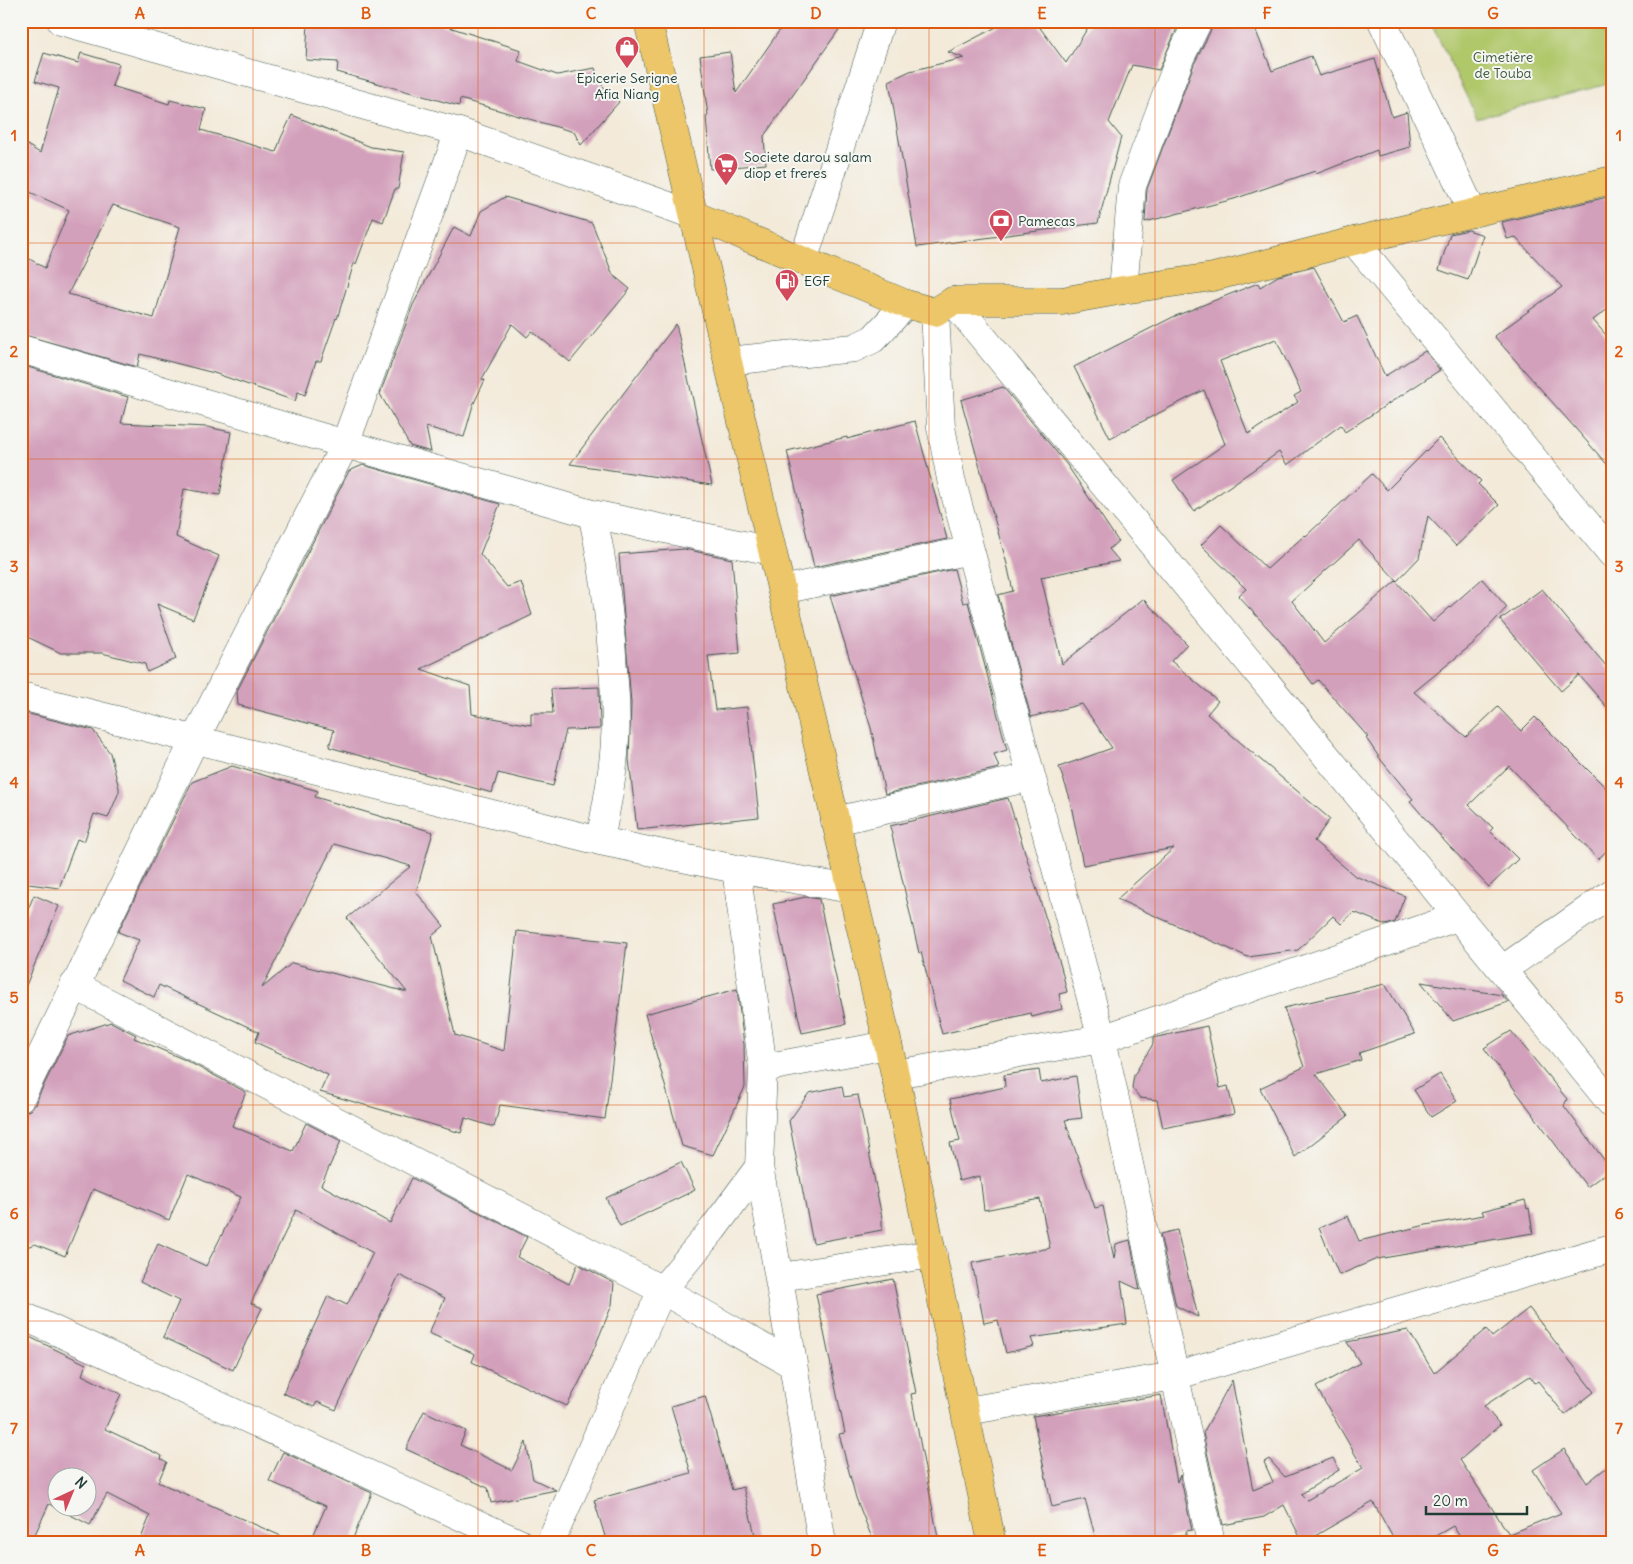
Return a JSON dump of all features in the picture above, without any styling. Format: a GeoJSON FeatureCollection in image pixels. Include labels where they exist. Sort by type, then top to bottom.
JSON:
{"type":"FeatureCollection","features":[{"type":"Feature","properties":{"kind":"main road"},"geometry":{"type":"LineString","coordinates":[[648,21],[895,1074],[934,1254],[992,1543]]}},
{"type":"Feature","properties":{"kind":"main road"},"geometry":{"type":"LineString","coordinates":[[694,215],[906,304],[944,307],[1062,301],[1213,277],[1354,241],[1612,180]]}},
{"type":"Feature","properties":{"kind":"street"},"geometry":{"type":"LineString","coordinates":[[61,21],[459,132],[694,215]]}},
{"type":"Feature","properties":{"kind":"street"},"geometry":{"type":"LineString","coordinates":[[803,261],[881,21]]}},
{"type":"Feature","properties":{"kind":"street"},"geometry":{"type":"LineString","coordinates":[[1123,290],[1132,186],[1180,58],[1198,21]]}},
{"type":"Feature","properties":{"kind":"street"},"geometry":{"type":"LineString","coordinates":[[1382,21],[1472,213]]}},
{"type":"Feature","properties":{"kind":"street"},"geometry":{"type":"LineString","coordinates":[[21,1097],[195,739],[346,444],[459,132]]}},
{"type":"Feature","properties":{"kind":"street"},"geometry":{"type":"LineString","coordinates":[[1354,241],[1612,554]]}},
{"type":"Feature","properties":{"kind":"street"},"geometry":{"type":"LineString","coordinates":[[728,361],[854,348],[873,339],[906,304]]}},
{"type":"Feature","properties":{"kind":"street"},"geometry":{"type":"LineString","coordinates":[[944,307],[942,427],[951,479],[1102,1039],[1211,1543]]}},
{"type":"Feature","properties":{"kind":"street"},"geometry":{"type":"LineString","coordinates":[[944,307],[1458,917],[1612,1104]]}},
{"type":"Feature","properties":{"kind":"street"},"geometry":{"type":"LineString","coordinates":[[21,349],[592,514],[772,551]]}},
{"type":"Feature","properties":{"kind":"street"},"geometry":{"type":"LineString","coordinates":[[592,514],[601,550],[611,636],[615,720],[610,785],[600,841]]}},
{"type":"Feature","properties":{"kind":"street"},"geometry":{"type":"LineString","coordinates":[[782,590],[970,550]]}},
{"type":"Feature","properties":{"kind":"street"},"geometry":{"type":"LineString","coordinates":[[21,696],[600,841],[736,869],[851,889]]}},
{"type":"Feature","properties":{"kind":"street"},"geometry":{"type":"LineString","coordinates":[[835,821],[1031,776]]}},
{"type":"Feature","properties":{"kind":"street"},"geometry":{"type":"LineString","coordinates":[[736,869],[763,1068],[759,1167],[780,1277],[792,1364],[822,1543]]}},
{"type":"Feature","properties":{"kind":"street"},"geometry":{"type":"LineString","coordinates":[[1502,970],[1612,893]]}},
{"type":"Feature","properties":{"kind":"street"},"geometry":{"type":"LineString","coordinates":[[895,1074],[1102,1039],[1458,917]]}},
{"type":"Feature","properties":{"kind":"street"},"geometry":{"type":"LineString","coordinates":[[74,986],[662,1290],[792,1364]]}},
{"type":"Feature","properties":{"kind":"street"},"geometry":{"type":"LineString","coordinates":[[763,1068],[888,1045]]}},
{"type":"Feature","properties":{"kind":"street"},"geometry":{"type":"LineString","coordinates":[[550,1543],[662,1290],[713,1229],[759,1167]]}},
{"type":"Feature","properties":{"kind":"street"},"geometry":{"type":"LineString","coordinates":[[966,1411],[1174,1376],[1612,1248]]}},
{"type":"Feature","properties":{"kind":"street"},"geometry":{"type":"LineString","coordinates":[[780,1277],[934,1254]]}},
{"type":"Feature","properties":{"kind":"street"},"geometry":{"type":"LineString","coordinates":[[21,1315],[519,1543]]}},
{"type":"Feature","properties":{"kind":"green space","name":"Cimetière de Touba"},"geometry":{"type":"Polygon","coordinates":[[[1430,21],[1612,21],[1612,83],[1477,118],[1430,21]]]}},
{"type":"Feature","properties":{"kind":"building"},"geometry":{"type":"Polygon","coordinates":[[[430,21],[521,50],[518,61],[557,75],[595,68],[600,83],[619,102],[581,145],[574,132],[460,99],[459,106],[337,72],[338,62],[306,60],[308,22],[430,21]]]}},
{"type":"Feature","properties":{"kind":"building"},"geometry":{"type":"Polygon","coordinates":[[[786,21],[845,21],[764,136],[766,164],[710,169],[706,116],[708,116],[700,56],[730,52],[736,93],[786,21]]]}},
{"type":"Feature","properties":{"kind":"building"},"geometry":{"type":"Polygon","coordinates":[[[1008,21],[1035,21],[1066,63],[1092,21],[1180,21],[1159,70],[1132,65],[1109,122],[1121,137],[1098,223],[917,247],[889,81],[910,71],[964,58],[948,52],[1008,21]]]}},
{"type":"Feature","properties":{"kind":"building"},"geometry":{"type":"Polygon","coordinates":[[[1213,21],[1252,21],[1272,71],[1311,56],[1319,76],[1375,59],[1392,117],[1407,112],[1410,147],[1378,156],[1377,150],[1316,174],[1315,171],[1234,199],[1145,222],[1147,189],[1194,64],[1212,28],[1213,21]]]}},
{"type":"Feature","properties":{"kind":"building"},"geometry":{"type":"Polygon","coordinates":[[[44,53],[78,63],[81,53],[119,64],[112,86],[169,104],[170,100],[206,109],[201,130],[276,152],[292,115],[371,147],[404,152],[398,189],[395,189],[383,222],[373,218],[356,264],[354,263],[337,319],[321,361],[316,361],[305,395],[298,392],[295,401],[214,373],[140,354],[137,367],[21,334],[21,254],[45,268],[69,210],[21,188],[21,141],[40,153],[59,88],[35,81],[44,53]],[[113,205],[68,294],[154,318],[180,227],[113,205]]]}},
{"type":"Feature","properties":{"kind":"building"},"geometry":{"type":"Polygon","coordinates":[[[1612,196],[1612,306],[1593,320],[1612,342],[1612,470],[1494,336],[1562,287],[1515,237],[1507,239],[1502,222],[1612,196]]]}},
{"type":"Feature","properties":{"kind":"building"},"geometry":{"type":"Polygon","coordinates":[[[505,197],[592,223],[613,275],[630,289],[570,362],[532,331],[527,337],[512,324],[482,379],[485,380],[473,405],[464,437],[426,427],[431,452],[410,446],[380,394],[413,305],[454,227],[471,236],[481,211],[505,197]]]}},
{"type":"Feature","properties":{"kind":"building"},"geometry":{"type":"Polygon","coordinates":[[[1468,230],[1483,235],[1468,280],[1439,270],[1450,234],[1468,230]]]}},
{"type":"Feature","properties":{"kind":"building"},"geometry":{"type":"Polygon","coordinates":[[[1314,267],[1344,322],[1357,316],[1385,376],[1425,351],[1440,370],[1345,432],[1341,425],[1287,465],[1279,452],[1194,511],[1173,480],[1225,444],[1204,390],[1110,438],[1074,367],[1173,317],[1258,283],[1260,287],[1278,276],[1314,267]],[[1276,339],[1220,361],[1248,434],[1298,402],[1294,396],[1301,392],[1276,339]]]}},
{"type":"Feature","properties":{"kind":"building"},"geometry":{"type":"Polygon","coordinates":[[[676,324],[712,485],[570,464],[676,324]]]}},
{"type":"Feature","properties":{"kind":"building"},"geometry":{"type":"Polygon","coordinates":[[[21,365],[128,397],[121,423],[207,427],[231,432],[220,495],[184,489],[176,537],[219,556],[193,619],[157,604],[176,659],[147,672],[145,664],[102,653],[61,653],[21,634],[21,365]]]}},
{"type":"Feature","properties":{"kind":"building"},"geometry":{"type":"Polygon","coordinates":[[[1003,387],[1067,465],[1118,541],[1109,549],[1119,561],[1041,577],[1062,664],[1143,599],[1187,644],[1171,661],[1218,701],[1207,714],[1330,819],[1314,841],[1355,876],[1405,896],[1395,922],[1386,925],[1354,912],[1341,924],[1333,916],[1298,950],[1248,957],[1117,899],[1174,848],[1083,865],[1069,795],[1059,767],[1112,748],[1082,704],[1031,717],[998,595],[1013,591],[961,400],[1003,387]]]}},
{"type":"Feature","properties":{"kind":"building"},"geometry":{"type":"Polygon","coordinates":[[[915,421],[947,539],[814,567],[787,451],[847,437],[847,439],[915,421]]]}},
{"type":"Feature","properties":{"kind":"building"},"geometry":{"type":"Polygon","coordinates":[[[1439,438],[1481,481],[1478,484],[1499,505],[1456,546],[1428,516],[1419,558],[1397,581],[1359,540],[1292,601],[1324,643],[1396,581],[1433,622],[1482,579],[1507,607],[1475,642],[1414,692],[1466,737],[1498,707],[1521,731],[1535,717],[1612,794],[1612,846],[1598,859],[1509,766],[1469,805],[1493,828],[1490,831],[1518,859],[1489,887],[1448,845],[1410,801],[1413,799],[1381,760],[1366,738],[1368,737],[1318,680],[1313,684],[1280,641],[1238,596],[1246,589],[1201,545],[1221,525],[1267,569],[1306,536],[1372,474],[1387,490],[1439,438]]]}},
{"type":"Feature","properties":{"kind":"building"},"geometry":{"type":"Polygon","coordinates":[[[363,465],[500,504],[480,554],[507,587],[521,582],[532,615],[421,669],[470,686],[472,714],[531,725],[531,713],[553,713],[551,689],[599,687],[600,729],[566,730],[553,786],[498,773],[492,793],[329,747],[334,730],[238,705],[237,691],[349,471],[363,465]]]}},
{"type":"Feature","properties":{"kind":"building"},"geometry":{"type":"Polygon","coordinates":[[[684,549],[732,559],[740,653],[708,656],[715,710],[747,707],[759,817],[637,830],[629,759],[631,703],[619,554],[684,549]]]}},
{"type":"Feature","properties":{"kind":"building"},"geometry":{"type":"Polygon","coordinates":[[[954,569],[963,603],[968,602],[1007,750],[994,754],[999,768],[885,794],[871,728],[830,596],[954,569]]]}},
{"type":"Feature","properties":{"kind":"building"},"geometry":{"type":"Polygon","coordinates":[[[1542,589],[1612,673],[1612,713],[1579,675],[1561,691],[1500,620],[1542,589]]]}},
{"type":"Feature","properties":{"kind":"building"},"geometry":{"type":"Polygon","coordinates":[[[21,712],[93,730],[110,753],[119,788],[108,818],[94,814],[84,842],[77,839],[59,888],[21,883],[21,712]]]}},
{"type":"Feature","properties":{"kind":"building"},"geometry":{"type":"Polygon","coordinates":[[[232,766],[318,791],[315,797],[433,832],[416,892],[444,926],[432,936],[455,1035],[504,1051],[517,931],[627,943],[605,1119],[500,1105],[494,1127],[465,1118],[461,1133],[320,1092],[328,1075],[255,1042],[259,1032],[159,985],[154,997],[120,980],[139,940],[118,932],[192,782],[232,766]],[[334,844],[262,988],[292,963],[407,992],[347,918],[411,866],[334,844]]]}},
{"type":"Feature","properties":{"kind":"building"},"geometry":{"type":"Polygon","coordinates":[[[1008,798],[1061,967],[1067,992],[1059,994],[1062,1009],[1032,1017],[1031,1013],[942,1034],[921,952],[919,953],[890,826],[1008,798]]]}},
{"type":"Feature","properties":{"kind":"building"},"geometry":{"type":"Polygon","coordinates":[[[34,895],[59,906],[22,995],[21,926],[34,895]]]}},
{"type":"Feature","properties":{"kind":"building"},"geometry":{"type":"Polygon","coordinates":[[[806,897],[819,899],[846,1024],[802,1033],[773,904],[806,897]]]}},
{"type":"Feature","properties":{"kind":"building"},"geometry":{"type":"Polygon","coordinates":[[[1421,982],[1502,995],[1508,1002],[1453,1021],[1421,982]]]}},
{"type":"Feature","properties":{"kind":"building"},"geometry":{"type":"Polygon","coordinates":[[[1385,984],[1415,1034],[1359,1053],[1361,1060],[1316,1074],[1348,1116],[1295,1157],[1260,1088],[1304,1067],[1284,1008],[1385,984]]]}},
{"type":"Feature","properties":{"kind":"building"},"geometry":{"type":"Polygon","coordinates":[[[737,989],[744,1045],[745,1087],[713,1155],[682,1146],[645,1014],[737,989]]]}},
{"type":"Feature","properties":{"kind":"building"},"geometry":{"type":"Polygon","coordinates":[[[111,1022],[136,1035],[134,1038],[183,1059],[246,1092],[232,1126],[293,1151],[306,1123],[341,1141],[321,1185],[390,1223],[412,1178],[527,1237],[517,1257],[569,1284],[578,1264],[614,1283],[612,1305],[584,1373],[567,1406],[472,1362],[475,1354],[429,1333],[445,1298],[399,1275],[336,1410],[317,1402],[314,1407],[283,1393],[328,1296],[347,1305],[373,1253],[296,1210],[251,1303],[262,1308],[233,1370],[163,1337],[179,1301],[140,1282],[158,1244],[206,1266],[241,1197],[188,1174],[169,1220],[93,1189],[65,1256],[35,1244],[21,1249],[21,1119],[24,1112],[36,1105],[68,1036],[111,1022]]]}},
{"type":"Feature","properties":{"kind":"building"},"geometry":{"type":"Polygon","coordinates":[[[1207,1026],[1220,1088],[1228,1086],[1234,1114],[1163,1128],[1157,1100],[1140,1098],[1132,1088],[1134,1075],[1153,1044],[1153,1038],[1207,1026]]]}},
{"type":"Feature","properties":{"kind":"building"},"geometry":{"type":"Polygon","coordinates":[[[1511,1031],[1567,1099],[1564,1106],[1611,1169],[1587,1187],[1484,1048],[1511,1031]]]}},
{"type":"Feature","properties":{"kind":"building"},"geometry":{"type":"Polygon","coordinates":[[[1039,1070],[1041,1083],[1076,1076],[1082,1118],[1065,1120],[1095,1208],[1103,1206],[1114,1259],[1116,1244],[1130,1240],[1140,1290],[1121,1281],[1127,1324],[1031,1338],[1034,1346],[1006,1353],[998,1320],[984,1323],[972,1263],[1050,1248],[1040,1199],[984,1210],[980,1176],[959,1181],[950,1143],[960,1141],[950,1099],[1005,1087],[1004,1075],[1039,1070]]]}},
{"type":"Feature","properties":{"kind":"building"},"geometry":{"type":"Polygon","coordinates":[[[1440,1074],[1457,1101],[1431,1117],[1414,1090],[1440,1074]]]}},
{"type":"Feature","properties":{"kind":"building"},"geometry":{"type":"Polygon","coordinates":[[[842,1086],[844,1097],[858,1095],[882,1218],[882,1230],[813,1243],[789,1121],[809,1093],[842,1086]]]}},
{"type":"Feature","properties":{"kind":"building"},"geometry":{"type":"Polygon","coordinates":[[[681,1162],[695,1190],[620,1226],[606,1198],[681,1162]]]}},
{"type":"Feature","properties":{"kind":"building"},"geometry":{"type":"Polygon","coordinates":[[[1525,1200],[1527,1209],[1529,1208],[1533,1233],[1377,1259],[1339,1275],[1319,1228],[1348,1216],[1359,1241],[1426,1225],[1484,1215],[1482,1211],[1525,1200]]]}},
{"type":"Feature","properties":{"kind":"building"},"geometry":{"type":"Polygon","coordinates":[[[1177,1230],[1198,1317],[1176,1306],[1160,1234],[1177,1230]]]}},
{"type":"Feature","properties":{"kind":"building"},"geometry":{"type":"Polygon","coordinates":[[[893,1279],[916,1393],[911,1394],[939,1543],[874,1543],[856,1498],[839,1434],[845,1433],[816,1294],[893,1279]]]}},
{"type":"Feature","properties":{"kind":"building"},"geometry":{"type":"Polygon","coordinates":[[[1529,1308],[1594,1392],[1565,1415],[1538,1381],[1535,1383],[1530,1376],[1484,1406],[1500,1425],[1460,1460],[1509,1534],[1561,1513],[1533,1470],[1564,1449],[1587,1483],[1612,1463],[1612,1536],[1607,1538],[1606,1543],[1464,1543],[1453,1526],[1423,1543],[1396,1543],[1373,1502],[1303,1543],[1284,1505],[1264,1517],[1223,1525],[1203,1433],[1232,1380],[1253,1490],[1273,1482],[1264,1462],[1269,1459],[1285,1477],[1333,1458],[1339,1470],[1301,1494],[1307,1500],[1363,1468],[1316,1387],[1360,1363],[1347,1342],[1408,1330],[1434,1373],[1486,1329],[1492,1337],[1529,1308]]]}},
{"type":"Feature","properties":{"kind":"building"},"geometry":{"type":"Polygon","coordinates":[[[21,1333],[86,1364],[82,1375],[121,1394],[105,1429],[162,1456],[161,1459],[167,1462],[158,1482],[297,1543],[139,1543],[150,1516],[107,1494],[98,1510],[98,1466],[48,1466],[48,1506],[31,1543],[21,1543],[21,1333]]]}},
{"type":"Feature","properties":{"kind":"building"},"geometry":{"type":"Polygon","coordinates":[[[1161,1395],[1177,1482],[1180,1475],[1192,1530],[1186,1531],[1187,1534],[1147,1543],[1097,1543],[1085,1499],[1052,1507],[1033,1416],[1161,1395]]]}},
{"type":"Feature","properties":{"kind":"building"},"geometry":{"type":"Polygon","coordinates":[[[705,1396],[732,1490],[743,1487],[757,1543],[651,1543],[642,1537],[629,1543],[607,1543],[594,1500],[691,1473],[671,1406],[705,1396]]]}},
{"type":"Feature","properties":{"kind":"building"},"geometry":{"type":"Polygon","coordinates":[[[424,1411],[466,1431],[460,1445],[512,1470],[526,1442],[533,1479],[556,1490],[491,1503],[488,1488],[406,1449],[424,1411]]]}},
{"type":"Feature","properties":{"kind":"building"},"geometry":{"type":"Polygon","coordinates":[[[283,1452],[372,1493],[351,1543],[310,1543],[326,1506],[269,1481],[283,1452]]]}},
{"type":"Feature","properties":{"kind":"building"},"geometry":{"type":"Polygon","coordinates":[[[72,1516],[95,1516],[90,1525],[72,1516]]]}},
{"type":"Feature","properties":{"kind":"place","name":"Epicerie Serigne Afia Niang"},"geometry":{"type":"Point","coordinates":[627,69]}},
{"type":"Feature","properties":{"kind":"place","name":"Societe darou salam diop et freres"},"geometry":{"type":"Point","coordinates":[726,186]}},
{"type":"Feature","properties":{"kind":"place","name":"Pamecas"},"geometry":{"type":"Point","coordinates":[1001,242]}},
{"type":"Feature","properties":{"kind":"place","name":"EGF"},"geometry":{"type":"Point","coordinates":[787,302]}}]}
